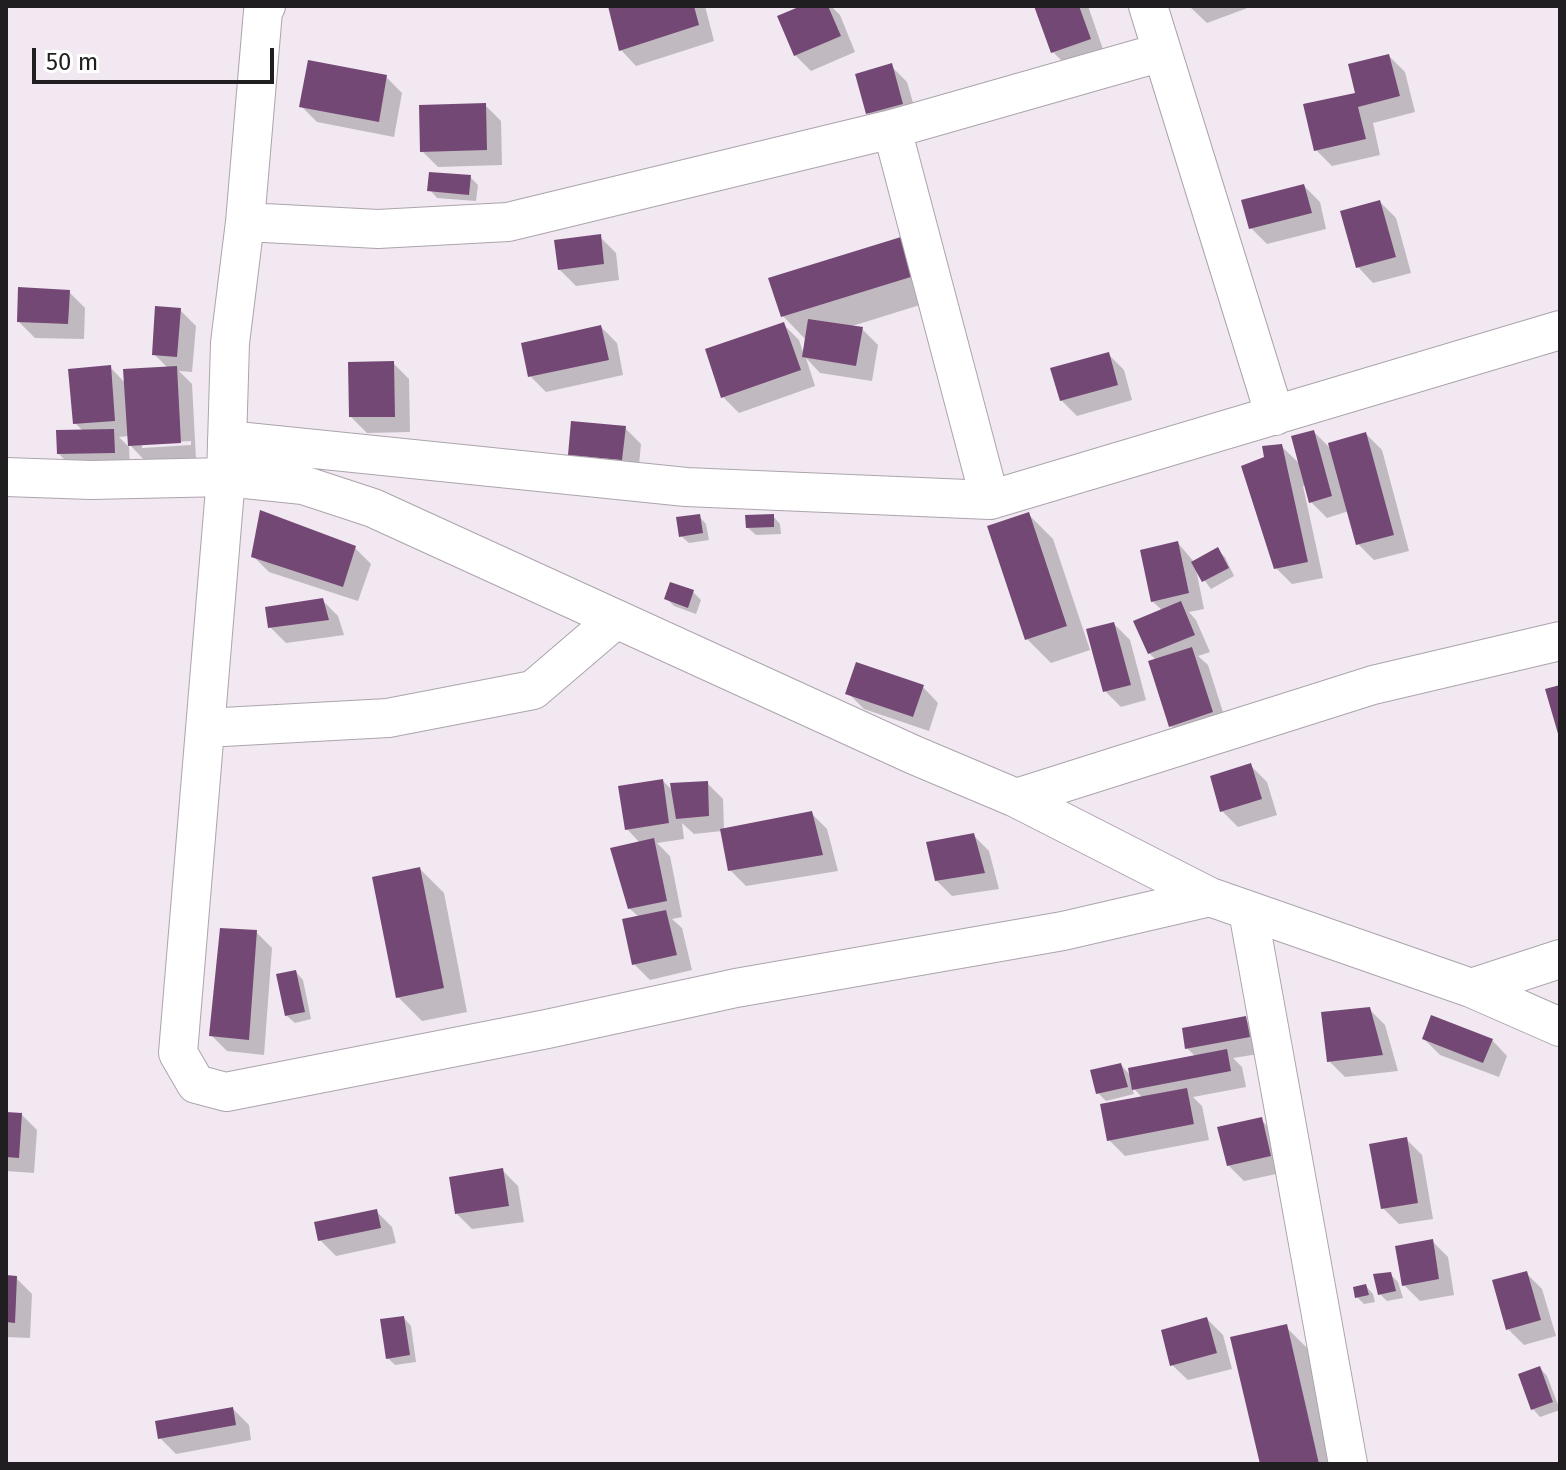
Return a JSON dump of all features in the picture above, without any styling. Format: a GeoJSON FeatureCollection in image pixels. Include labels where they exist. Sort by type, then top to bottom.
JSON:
{"type":"FeatureCollection","features":[{"type":"Feature","properties":{"kind":"street"},"geometry":{"type":"LineString","coordinates":[[1148,6],[1275,416]]}},
{"type":"Feature","properties":{"kind":"street"},"geometry":{"type":"LineString","coordinates":[[262,8],[245,222],[230,343],[227,458],[178,1053],[196,1084],[226,1092],[547,1029],[736,988],[1063,931],[1210,897]]}},
{"type":"Feature","properties":{"kind":"street"},"geometry":{"type":"LineString","coordinates":[[245,222],[378,229],[508,222],[892,129],[1162,52]]}},
{"type":"Feature","properties":{"kind":"street"},"geometry":{"type":"LineString","coordinates":[[892,129],[990,500]]}},
{"type":"Feature","properties":{"kind":"street"},"geometry":{"type":"LineString","coordinates":[[6,477],[91,480],[227,458],[686,487],[990,500],[1560,330]]}},
{"type":"Feature","properties":{"kind":"street"},"geometry":{"type":"LineString","coordinates":[[227,458],[373,508],[914,755],[1016,798],[1210,897],[1471,988],[1560,1027]]}},
{"type":"Feature","properties":{"kind":"street"},"geometry":{"type":"LineString","coordinates":[[205,728],[388,718],[533,690],[616,619]]}},
{"type":"Feature","properties":{"kind":"street"},"geometry":{"type":"LineString","coordinates":[[1016,798],[1373,685],[1560,641]]}},
{"type":"Feature","properties":{"kind":"street"},"geometry":{"type":"LineString","coordinates":[[1248,911],[1348,1464]]}},
{"type":"Feature","properties":{"kind":"street"},"geometry":{"type":"LineString","coordinates":[[1471,988],[1560,959]]}},
{"type":"Feature","properties":{"kind":"building"},"geometry":{"type":"Polygon","coordinates":[[[608,6],[694,6],[699,25],[619,51],[608,6]]]}},
{"type":"Feature","properties":{"kind":"building"},"geometry":{"type":"Polygon","coordinates":[[[801,6],[828,6],[841,36],[794,56],[777,16],[801,6]]]}},
{"type":"Feature","properties":{"kind":"building"},"geometry":{"type":"Polygon","coordinates":[[[1034,6],[1079,6],[1091,39],[1051,53],[1034,6]]]}},
{"type":"Feature","properties":{"kind":"building"},"geometry":{"type":"Polygon","coordinates":[[[1389,54],[1400,96],[1358,107],[1366,139],[1314,151],[1303,104],[1355,93],[1348,64],[1389,54]]]}},
{"type":"Feature","properties":{"kind":"building"},"geometry":{"type":"Polygon","coordinates":[[[308,60],[387,75],[379,122],[299,107],[308,60]]]}},
{"type":"Feature","properties":{"kind":"building"},"geometry":{"type":"Polygon","coordinates":[[[892,63],[903,104],[866,114],[855,74],[892,63]]]}},
{"type":"Feature","properties":{"kind":"building"},"geometry":{"type":"Polygon","coordinates":[[[486,103],[487,150],[420,152],[419,105],[486,103]]]}},
{"type":"Feature","properties":{"kind":"building"},"geometry":{"type":"Polygon","coordinates":[[[429,172],[471,175],[469,195],[427,191],[429,172]]]}},
{"type":"Feature","properties":{"kind":"building"},"geometry":{"type":"Polygon","coordinates":[[[1304,184],[1312,213],[1249,229],[1241,200],[1304,184]]]}},
{"type":"Feature","properties":{"kind":"building"},"geometry":{"type":"Polygon","coordinates":[[[1380,200],[1396,257],[1356,268],[1340,211],[1380,200]]]}},
{"type":"Feature","properties":{"kind":"building"},"geometry":{"type":"Polygon","coordinates":[[[601,234],[604,264],[558,270],[554,240],[601,234]]]}},
{"type":"Feature","properties":{"kind":"building"},"geometry":{"type":"Polygon","coordinates":[[[901,237],[914,276],[781,317],[768,278],[901,237]]]}},
{"type":"Feature","properties":{"kind":"building"},"geometry":{"type":"Polygon","coordinates":[[[18,287],[70,290],[68,324],[17,322],[18,287]]]}},
{"type":"Feature","properties":{"kind":"building"},"geometry":{"type":"Polygon","coordinates":[[[155,306],[181,308],[177,357],[152,355],[155,306]]]}},
{"type":"Feature","properties":{"kind":"building"},"geometry":{"type":"Polygon","coordinates":[[[808,319],[863,327],[856,366],[802,357],[808,319]]]}},
{"type":"Feature","properties":{"kind":"building"},"geometry":{"type":"Polygon","coordinates":[[[784,322],[801,370],[721,398],[705,349],[784,322]]]}},
{"type":"Feature","properties":{"kind":"building"},"geometry":{"type":"Polygon","coordinates":[[[601,325],[609,360],[528,377],[521,343],[601,325]]]}},
{"type":"Feature","properties":{"kind":"building"},"geometry":{"type":"Polygon","coordinates":[[[1109,352],[1118,385],[1060,401],[1050,368],[1109,352]]]}},
{"type":"Feature","properties":{"kind":"building"},"geometry":{"type":"Polygon","coordinates":[[[394,361],[395,417],[349,417],[348,362],[394,361]]]}},
{"type":"Feature","properties":{"kind":"building"},"geometry":{"type":"Polygon","coordinates":[[[111,365],[115,421],[73,424],[68,369],[111,365]]]}},
{"type":"Feature","properties":{"kind":"building"},"geometry":{"type":"Polygon","coordinates":[[[177,366],[181,443],[128,446],[123,369],[177,366]]]}},
{"type":"Feature","properties":{"kind":"building"},"geometry":{"type":"Polygon","coordinates":[[[571,421],[626,426],[622,460],[568,455],[571,421]]]}},
{"type":"Feature","properties":{"kind":"building"},"geometry":{"type":"Polygon","coordinates":[[[114,429],[115,453],[57,454],[56,430],[114,429]]]}},
{"type":"Feature","properties":{"kind":"building"},"geometry":{"type":"Polygon","coordinates":[[[1314,430],[1332,496],[1309,503],[1291,436],[1314,430]]]}},
{"type":"Feature","properties":{"kind":"building"},"geometry":{"type":"Polygon","coordinates":[[[1366,432],[1394,535],[1356,545],[1328,443],[1366,432]]]}},
{"type":"Feature","properties":{"kind":"building"},"geometry":{"type":"Polygon","coordinates":[[[1282,444],[1308,562],[1274,569],[1241,466],[1264,457],[1262,446],[1282,444]]]}},
{"type":"Feature","properties":{"kind":"building"},"geometry":{"type":"Polygon","coordinates":[[[260,510],[356,546],[343,587],[251,557],[260,510]]]}},
{"type":"Feature","properties":{"kind":"building"},"geometry":{"type":"Polygon","coordinates":[[[1029,512],[1067,626],[1025,640],[987,526],[1029,512]]]}},
{"type":"Feature","properties":{"kind":"building"},"geometry":{"type":"Polygon","coordinates":[[[700,514],[703,533],[679,537],[676,517],[700,514]]]}},
{"type":"Feature","properties":{"kind":"building"},"geometry":{"type":"Polygon","coordinates":[[[774,514],[774,527],[746,528],[745,515],[774,514]]]}},
{"type":"Feature","properties":{"kind":"building"},"geometry":{"type":"Polygon","coordinates":[[[1178,541],[1189,593],[1151,602],[1140,550],[1178,541]]]}},
{"type":"Feature","properties":{"kind":"building"},"geometry":{"type":"Polygon","coordinates":[[[1218,547],[1229,568],[1202,582],[1191,562],[1218,547]]]}},
{"type":"Feature","properties":{"kind":"building"},"geometry":{"type":"Polygon","coordinates":[[[670,582],[694,590],[688,608],[664,599],[670,582]]]}},
{"type":"Feature","properties":{"kind":"building"},"geometry":{"type":"Polygon","coordinates":[[[323,598],[329,620],[268,628],[265,607],[323,598]]]}},
{"type":"Feature","properties":{"kind":"building"},"geometry":{"type":"Polygon","coordinates":[[[1181,601],[1195,635],[1148,654],[1133,621],[1181,601]]]}},
{"type":"Feature","properties":{"kind":"building"},"geometry":{"type":"Polygon","coordinates":[[[1114,622],[1131,685],[1103,692],[1086,629],[1114,622]]]}},
{"type":"Feature","properties":{"kind":"building"},"geometry":{"type":"Polygon","coordinates":[[[1192,647],[1213,712],[1169,727],[1148,661],[1192,647]]]}},
{"type":"Feature","properties":{"kind":"building"},"geometry":{"type":"Polygon","coordinates":[[[856,662],[924,685],[913,717],[845,694],[856,662]]]}},
{"type":"Feature","properties":{"kind":"building"},"geometry":{"type":"Polygon","coordinates":[[[1560,685],[1560,737],[1559,737],[1545,689],[1560,685]]]}},
{"type":"Feature","properties":{"kind":"building"},"geometry":{"type":"Polygon","coordinates":[[[1251,763],[1262,799],[1220,812],[1210,776],[1251,763]]]}},
{"type":"Feature","properties":{"kind":"building"},"geometry":{"type":"Polygon","coordinates":[[[663,779],[669,823],[625,830],[618,786],[663,779]]]}},
{"type":"Feature","properties":{"kind":"building"},"geometry":{"type":"Polygon","coordinates":[[[708,781],[709,816],[676,819],[670,783],[708,781]]]}},
{"type":"Feature","properties":{"kind":"building"},"geometry":{"type":"Polygon","coordinates":[[[812,811],[823,855],[728,871],[720,829],[812,811]]]}},
{"type":"Feature","properties":{"kind":"building"},"geometry":{"type":"Polygon","coordinates":[[[974,833],[985,873],[935,881],[926,842],[974,833]]]}},
{"type":"Feature","properties":{"kind":"building"},"geometry":{"type":"Polygon","coordinates":[[[654,838],[667,901],[628,909],[610,848],[654,838]]]}},
{"type":"Feature","properties":{"kind":"building"},"geometry":{"type":"Polygon","coordinates":[[[420,867],[444,988],[396,998],[372,877],[420,867]]]}},
{"type":"Feature","properties":{"kind":"building"},"geometry":{"type":"Polygon","coordinates":[[[666,910],[677,955],[632,965],[622,919],[666,910]]]}},
{"type":"Feature","properties":{"kind":"building"},"geometry":{"type":"Polygon","coordinates":[[[220,928],[257,930],[249,1040],[209,1036],[220,928]]]}},
{"type":"Feature","properties":{"kind":"building"},"geometry":{"type":"Polygon","coordinates":[[[296,970],[305,1012],[285,1016],[276,974],[296,970]]]}},
{"type":"Feature","properties":{"kind":"building"},"geometry":{"type":"Polygon","coordinates":[[[1370,1007],[1383,1055],[1327,1062],[1321,1012],[1370,1007]]]}},
{"type":"Feature","properties":{"kind":"building"},"geometry":{"type":"Polygon","coordinates":[[[1431,1015],[1493,1039],[1483,1063],[1422,1039],[1431,1015]]]}},
{"type":"Feature","properties":{"kind":"building"},"geometry":{"type":"Polygon","coordinates":[[[1246,1016],[1250,1037],[1185,1049],[1182,1028],[1246,1016]]]}},
{"type":"Feature","properties":{"kind":"building"},"geometry":{"type":"Polygon","coordinates":[[[1227,1049],[1231,1071],[1132,1090],[1128,1068],[1227,1049]]]}},
{"type":"Feature","properties":{"kind":"building"},"geometry":{"type":"Polygon","coordinates":[[[1121,1063],[1128,1087],[1096,1094],[1090,1070],[1121,1063]]]}},
{"type":"Feature","properties":{"kind":"building"},"geometry":{"type":"Polygon","coordinates":[[[1187,1088],[1194,1124],[1107,1141],[1100,1104],[1187,1088]]]}},
{"type":"Feature","properties":{"kind":"building"},"geometry":{"type":"Polygon","coordinates":[[[6,1112],[22,1113],[19,1158],[6,1157],[6,1112]]]}},
{"type":"Feature","properties":{"kind":"building"},"geometry":{"type":"Polygon","coordinates":[[[1262,1117],[1271,1156],[1227,1166],[1217,1127],[1262,1117]]]}},
{"type":"Feature","properties":{"kind":"building"},"geometry":{"type":"Polygon","coordinates":[[[1407,1137],[1418,1203],[1381,1209],[1369,1144],[1407,1137]]]}},
{"type":"Feature","properties":{"kind":"building"},"geometry":{"type":"Polygon","coordinates":[[[503,1168],[509,1206],[455,1214],[449,1177],[503,1168]]]}},
{"type":"Feature","properties":{"kind":"building"},"geometry":{"type":"Polygon","coordinates":[[[377,1209],[381,1228],[318,1241],[314,1222],[377,1209]]]}},
{"type":"Feature","properties":{"kind":"building"},"geometry":{"type":"Polygon","coordinates":[[[1433,1239],[1439,1279],[1402,1286],[1395,1246],[1433,1239]]]}},
{"type":"Feature","properties":{"kind":"building"},"geometry":{"type":"Polygon","coordinates":[[[1527,1271],[1541,1320],[1506,1330],[1492,1280],[1527,1271]]]}},
{"type":"Feature","properties":{"kind":"building"},"geometry":{"type":"Polygon","coordinates":[[[1391,1272],[1396,1291],[1378,1295],[1373,1274],[1391,1272]]]}},
{"type":"Feature","properties":{"kind":"building"},"geometry":{"type":"Polygon","coordinates":[[[6,1275],[17,1276],[15,1323],[6,1322],[6,1275]]]}},
{"type":"Feature","properties":{"kind":"building"},"geometry":{"type":"Polygon","coordinates":[[[1366,1284],[1369,1295],[1355,1298],[1353,1287],[1366,1284]]]}},
{"type":"Feature","properties":{"kind":"building"},"geometry":{"type":"Polygon","coordinates":[[[404,1316],[410,1355],[386,1359],[380,1319],[404,1316]]]}},
{"type":"Feature","properties":{"kind":"building"},"geometry":{"type":"Polygon","coordinates":[[[1207,1317],[1217,1353],[1170,1366],[1161,1330],[1207,1317]]]}},
{"type":"Feature","properties":{"kind":"building"},"geometry":{"type":"Polygon","coordinates":[[[1287,1324],[1319,1464],[1260,1464],[1230,1337],[1287,1324]]]}},
{"type":"Feature","properties":{"kind":"building"},"geometry":{"type":"Polygon","coordinates":[[[1540,1366],[1553,1402],[1531,1410],[1518,1374],[1540,1366]]]}},
{"type":"Feature","properties":{"kind":"building"},"geometry":{"type":"Polygon","coordinates":[[[233,1407],[236,1425],[158,1439],[155,1421],[233,1407]]]}}]}
